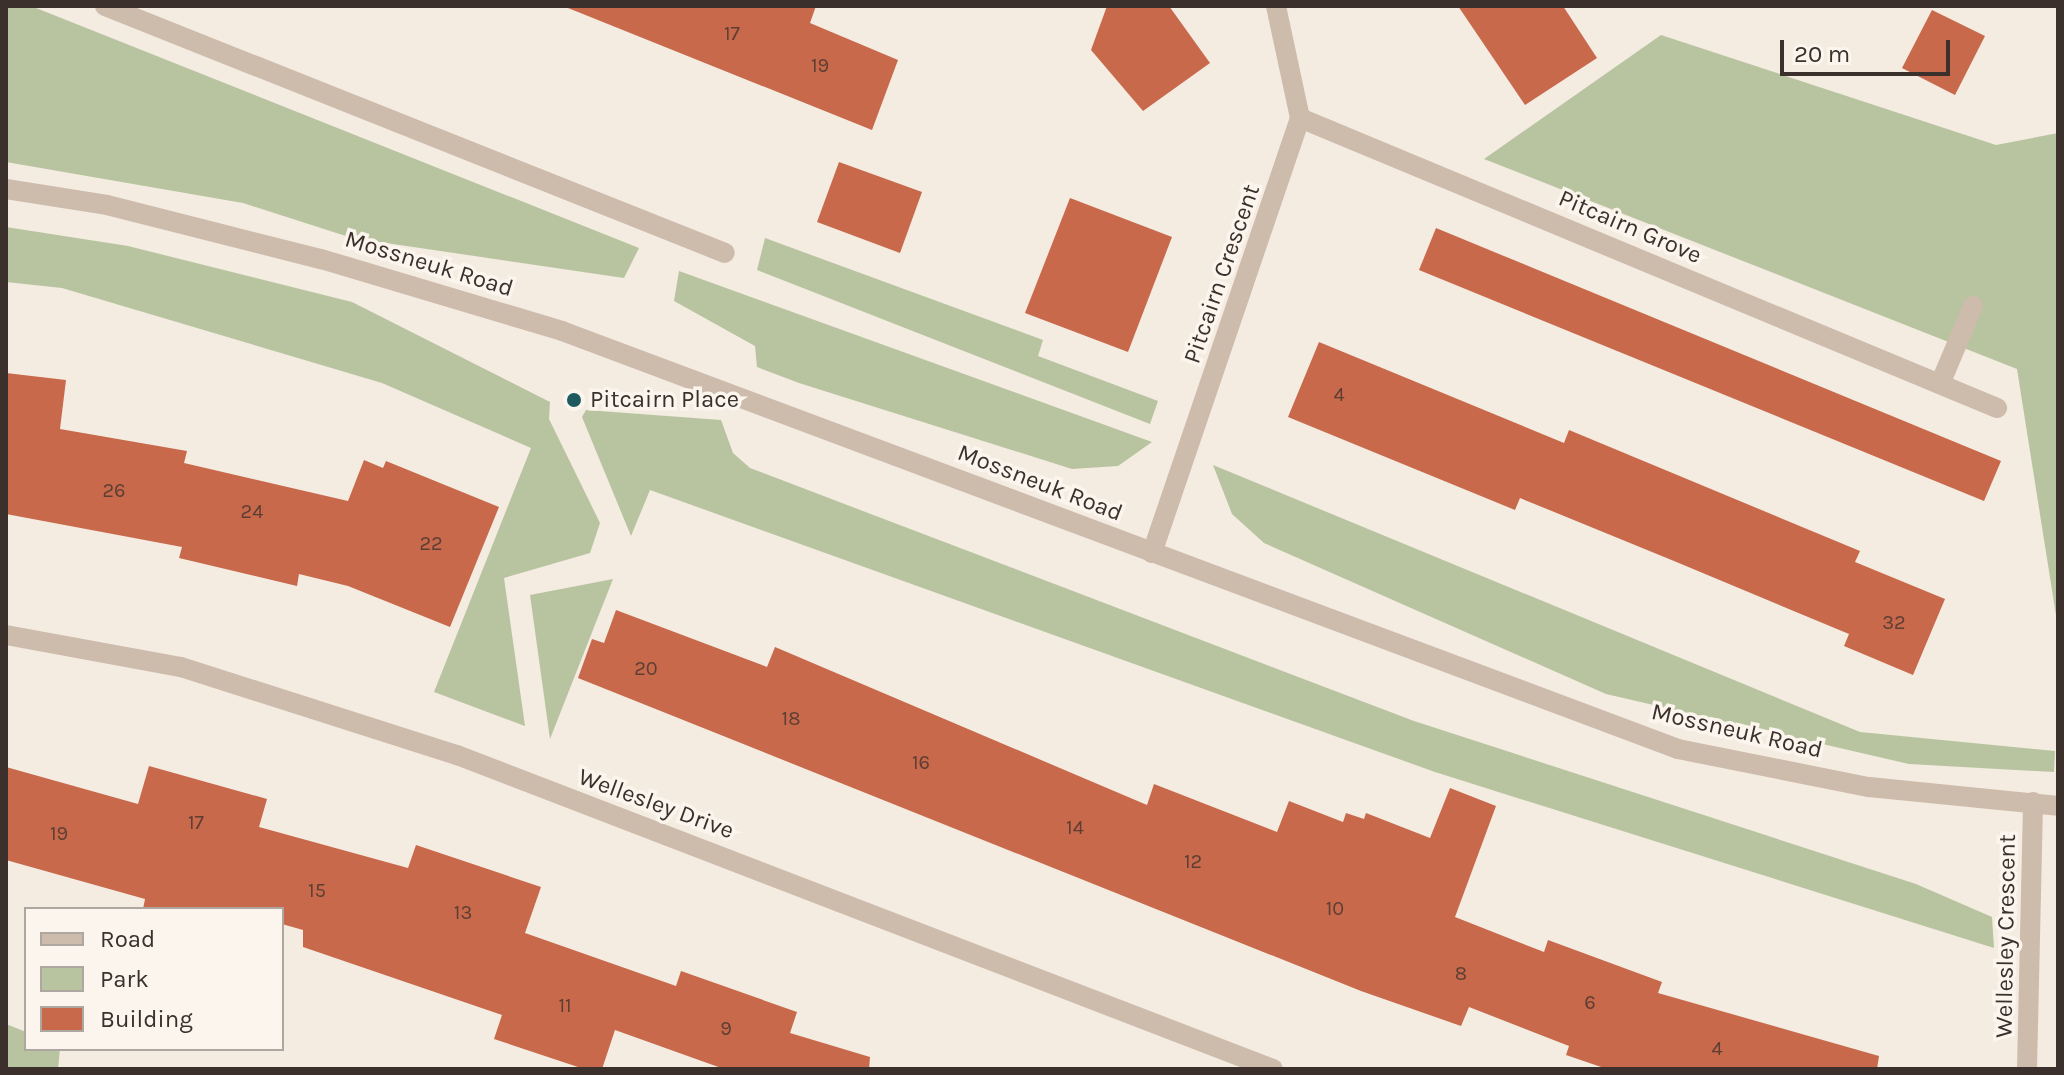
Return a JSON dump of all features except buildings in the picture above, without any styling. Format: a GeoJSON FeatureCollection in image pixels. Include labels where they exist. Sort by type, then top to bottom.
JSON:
{"type":"FeatureCollection","features":[{"type":"Feature","properties":{"kind":"street"},"geometry":{"type":"LineString","coordinates":[[105,6],[725,253]]}},
{"type":"Feature","properties":{"kind":"street"},"geometry":{"type":"LineString","coordinates":[[1276,6],[1300,118]]}},
{"type":"Feature","properties":{"kind":"street","name":"Pitcairn Grove"},"geometry":{"type":"LineString","coordinates":[[1300,118],[1997,408]]}},
{"type":"Feature","properties":{"kind":"street","name":"Pitcairn Crescent"},"geometry":{"type":"LineString","coordinates":[[1152,553],[1300,118]]}},
{"type":"Feature","properties":{"kind":"street","name":"Mossneuk Road"},"geometry":{"type":"LineString","coordinates":[[6,189],[107,205],[321,259],[562,331],[1678,749],[1883,789],[2058,806]]}},
{"type":"Feature","properties":{"kind":"street"},"geometry":{"type":"LineString","coordinates":[[1940,384],[1973,306]]}},
{"type":"Feature","properties":{"kind":"street","name":"Wellesley Drive"},"geometry":{"type":"LineString","coordinates":[[6,635],[181,667],[457,755],[1273,1069]]}},
{"type":"Feature","properties":{"kind":"street","name":"Wellesley Crescent"},"geometry":{"type":"LineString","coordinates":[[2027,1069],[2033,802]]}},
{"type":"Feature","properties":{"kind":"green space"},"geometry":{"type":"Polygon","coordinates":[[[6,6],[31,6],[639,248],[624,278],[352,238],[243,203],[6,162],[6,6]]]}},
{"type":"Feature","properties":{"kind":"green space"},"geometry":{"type":"Polygon","coordinates":[[[1661,35],[1996,145],[2058,133],[2058,628],[2017,369],[1484,159],[1661,35]]]}},
{"type":"Feature","properties":{"kind":"green space"},"geometry":{"type":"Polygon","coordinates":[[[6,227],[128,246],[352,302],[550,402],[549,419],[600,523],[590,553],[504,578],[525,726],[434,692],[531,448],[382,383],[62,288],[6,282],[6,227]]]}},
{"type":"Feature","properties":{"kind":"green space"},"geometry":{"type":"Polygon","coordinates":[[[765,238],[1043,340],[1038,356],[1158,401],[1150,424],[757,270],[765,238]]]}},
{"type":"Feature","properties":{"kind":"green space"},"geometry":{"type":"Polygon","coordinates":[[[679,271],[1152,442],[1118,466],[1072,469],[799,383],[757,367],[755,346],[674,301],[679,271]]]}},
{"type":"Feature","properties":{"kind":"green space"},"geometry":{"type":"Polygon","coordinates":[[[586,410],[721,420],[733,453],[750,468],[1414,721],[1916,884],[1992,917],[1994,948],[1435,772],[650,490],[631,536],[582,417],[586,410]]]}},
{"type":"Feature","properties":{"kind":"green space"},"geometry":{"type":"Polygon","coordinates":[[[1213,465],[1860,732],[2055,751],[2054,772],[1909,764],[1606,694],[1264,543],[1232,514],[1213,465]]]}},
{"type":"Feature","properties":{"kind":"green space"},"geometry":{"type":"Polygon","coordinates":[[[613,579],[550,739],[530,595],[613,579]]]}},
{"type":"Feature","properties":{"kind":"green space"},"geometry":{"type":"Polygon","coordinates":[[[6,1024],[24,1031],[24,1051],[60,1051],[58,1069],[6,1069],[6,1024]]]}},
{"type":"Feature","properties":{"kind":"place","name":"Pitcairn Place"},"geometry":{"type":"Point","coordinates":[574,400]}}]}
